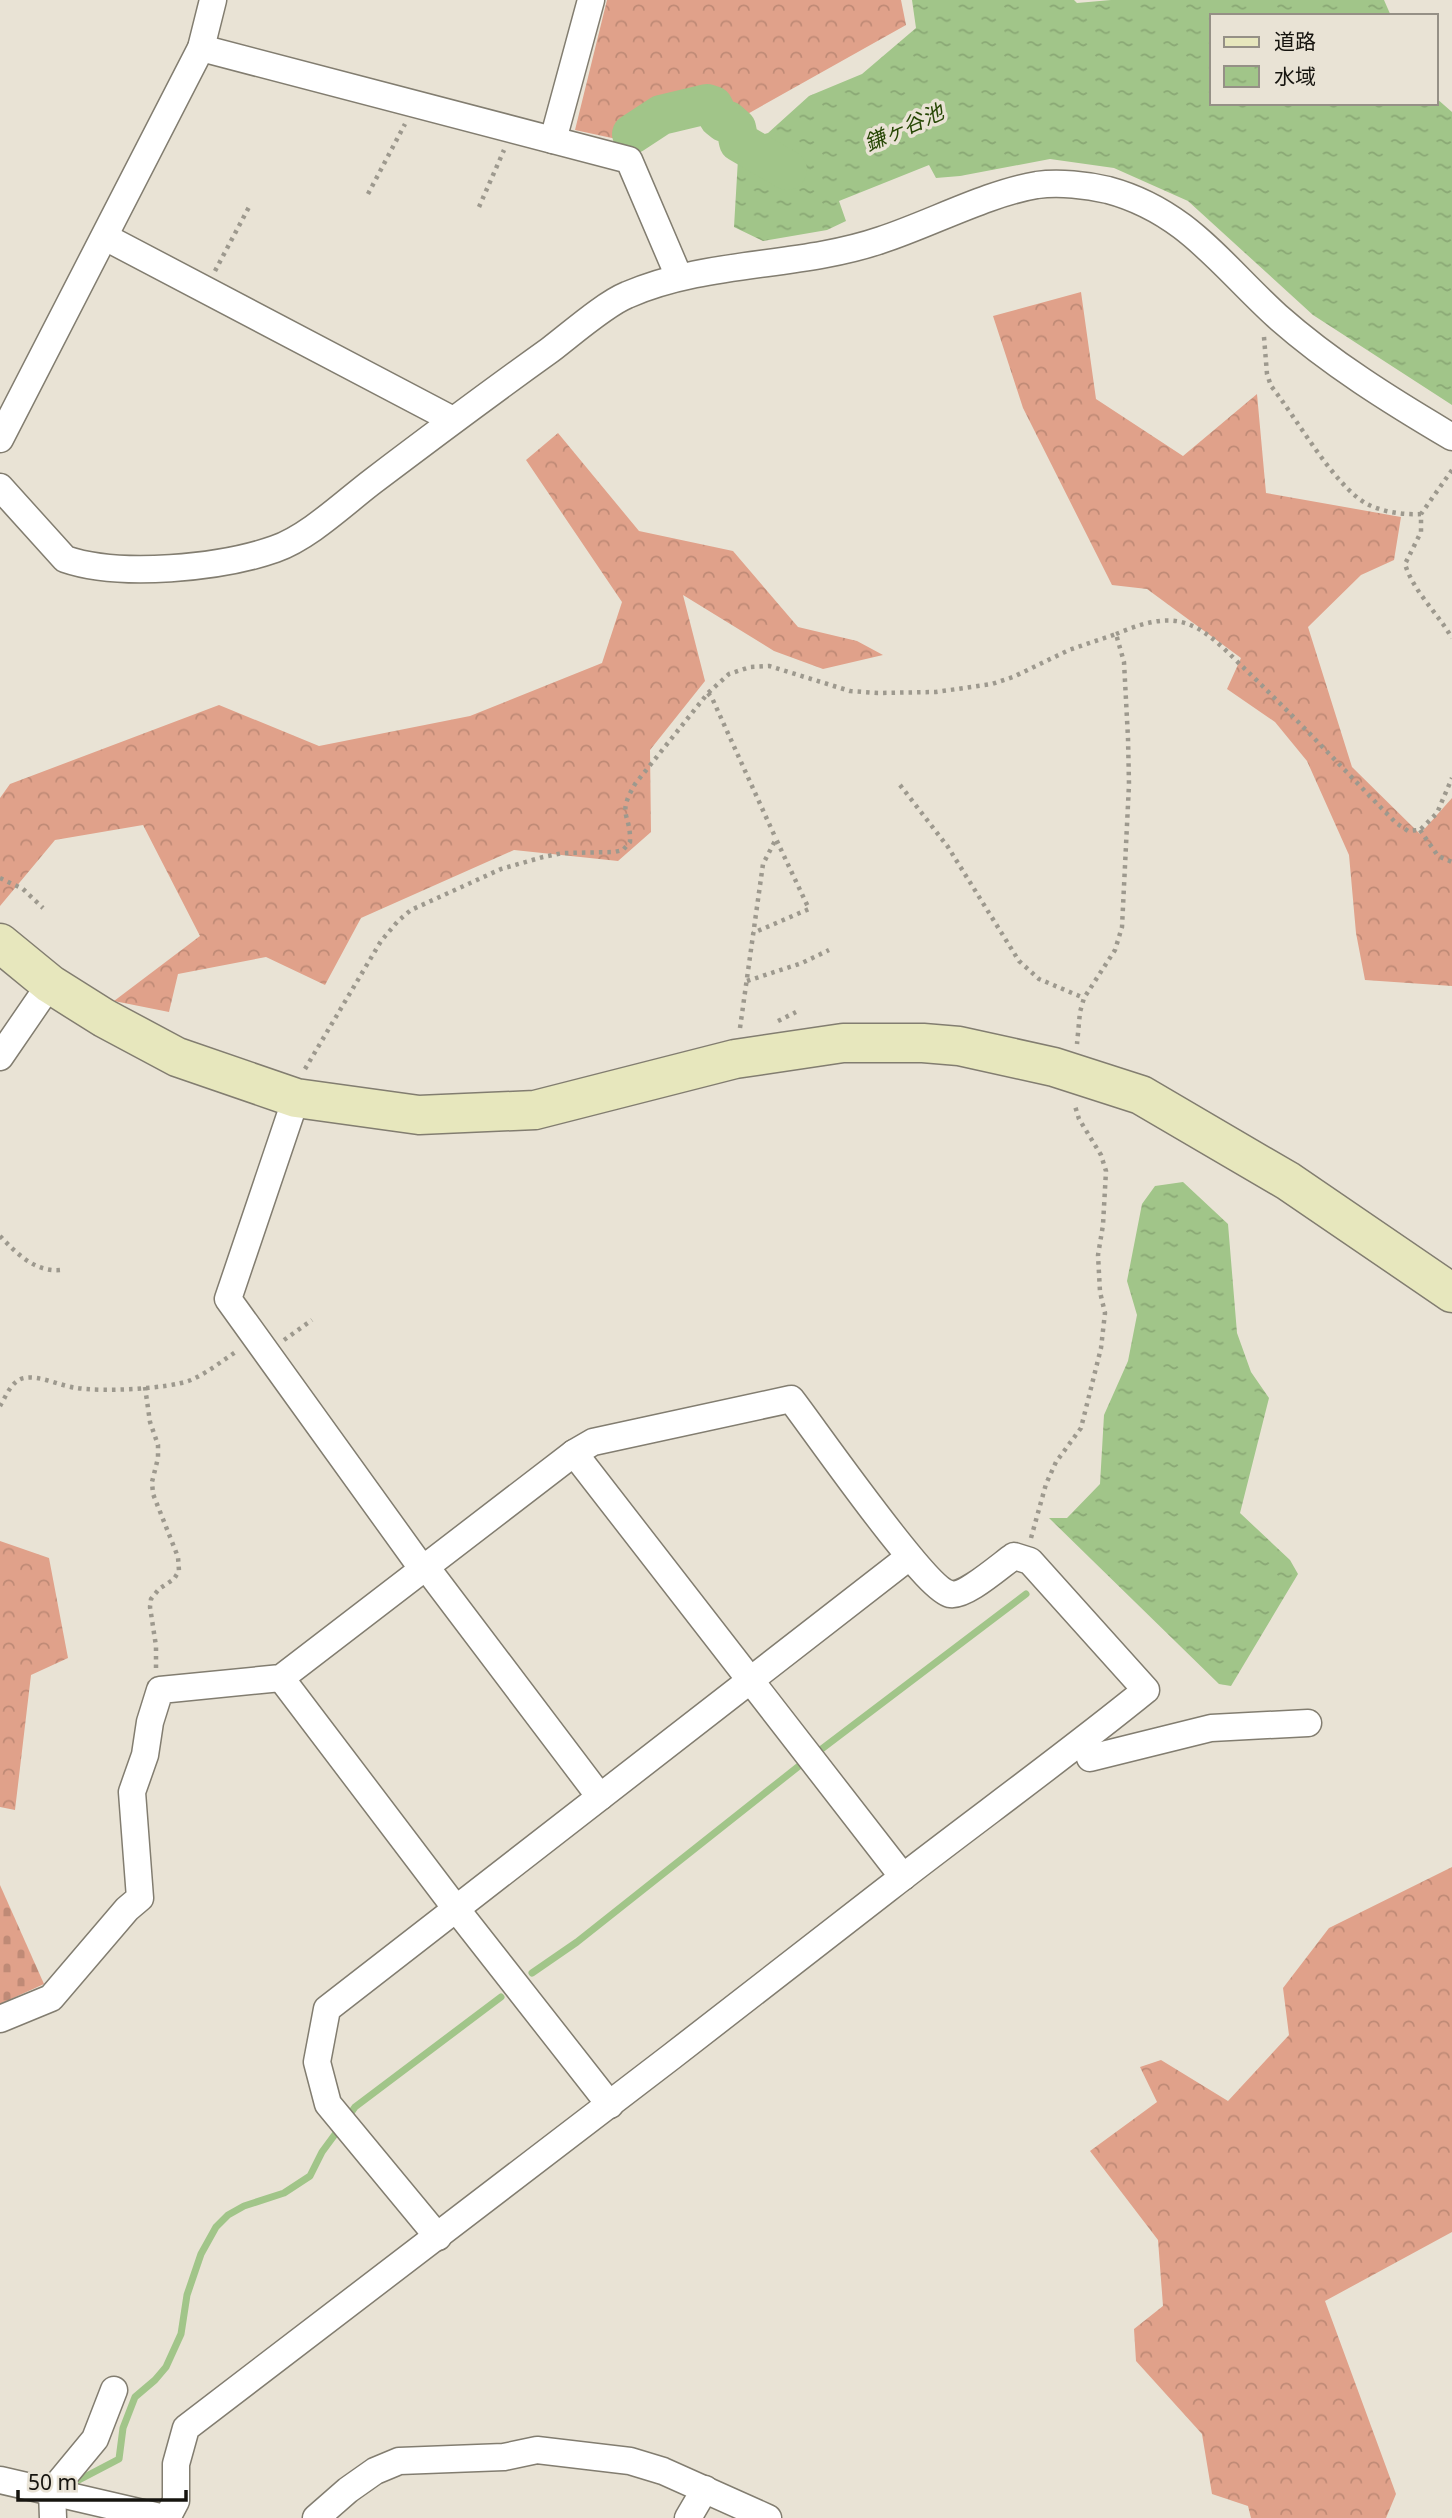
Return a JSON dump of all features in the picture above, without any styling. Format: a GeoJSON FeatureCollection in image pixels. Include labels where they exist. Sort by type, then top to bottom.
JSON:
{"type":"FeatureCollection","features":[{"type":"Feature","properties":{"kind":"street"},"geometry":{"type":"LineString","coordinates":[[0,439],[201,48],[213,0]]}},
{"type":"Feature","properties":{"kind":"street"},"geometry":{"type":"LineString","coordinates":[[553,140],[591,0]]}},
{"type":"Feature","properties":{"kind":"street"},"geometry":{"type":"LineString","coordinates":[[201,48],[629,160],[678,277]]}},
{"type":"Feature","properties":{"kind":"street"},"geometry":{"type":"LineString","coordinates":[[0,487],[65,559],[98,568],[140,570],[206,565],[277,548],[304,533],[453,420],[624,296],[678,277],[851,250],[1010,192],[1041,184],[1106,190],[1166,213],[1201,240],[1264,303],[1338,365],[1452,437]]}},
{"type":"Feature","properties":{"kind":"street"},"geometry":{"type":"LineString","coordinates":[[105,237],[453,420]]}},
{"type":"Feature","properties":{"kind":"street"},"geometry":{"type":"LineString","coordinates":[[0,943],[50,984],[103,1018],[177,1057],[294,1097],[419,1115],[535,1111],[735,1059],[843,1043],[960,1046],[1073,1073],[1142,1095],[1288,1181],[1452,1293]]}},
{"type":"Feature","properties":{"kind":"street"},"geometry":{"type":"LineString","coordinates":[[0,1057],[50,984]]}},
{"type":"Feature","properties":{"kind":"street"},"geometry":{"type":"LineString","coordinates":[[294,1097],[228,1299],[416,1560],[426,1567],[600,1797]]}},
{"type":"Feature","properties":{"kind":"street"},"geometry":{"type":"LineString","coordinates":[[0,2019],[51,1998],[127,1909],[140,1898],[132,1793],[145,1755],[150,1722],[160,1690],[281,1678],[574,1453],[593,1442],[791,1399],[909,1557],[938,1588],[952,1595],[963,1592],[1014,1556],[1030,1561],[1146,1690],[610,2105],[186,2428],[176,2464],[176,2501],[165,2518],[0,2480]]}},
{"type":"Feature","properties":{"kind":"street"},"geometry":{"type":"LineString","coordinates":[[574,1453],[903,1877]]}},
{"type":"Feature","properties":{"kind":"street"},"geometry":{"type":"LineString","coordinates":[[438,2237],[328,2104],[317,2062],[327,2009],[909,1557]]}},
{"type":"Feature","properties":{"kind":"street"},"geometry":{"type":"LineString","coordinates":[[281,1678],[457,1910],[610,2105]]}},
{"type":"Feature","properties":{"kind":"street"},"geometry":{"type":"LineString","coordinates":[[1084,1740],[1090,1758],[1211,1728],[1308,1723]]}},
{"type":"Feature","properties":{"kind":"street"},"geometry":{"type":"LineString","coordinates":[[53,2518],[52,2491],[95,2439],[114,2390]]}},
{"type":"Feature","properties":{"kind":"street"},"geometry":{"type":"LineString","coordinates":[[316,2518],[375,2471],[398,2461],[504,2456],[537,2451],[630,2462],[663,2471],[768,2518]]}},
{"type":"Feature","properties":{"kind":"street"},"geometry":{"type":"LineString","coordinates":[[688,2518],[705,2488]]}},
{"type":"Feature","properties":{"kind":"path"},"geometry":{"type":"LineString","coordinates":[[368,194],[413,103]]}},
{"type":"Feature","properties":{"kind":"path"},"geometry":{"type":"LineString","coordinates":[[479,207],[513,129]]}},
{"type":"Feature","properties":{"kind":"path"},"geometry":{"type":"LineString","coordinates":[[205,290],[249,207]]}},
{"type":"Feature","properties":{"kind":"path"},"geometry":{"type":"LineString","coordinates":[[1264,303],[1258,310],[1265,342],[1266,374],[1271,386],[1319,453],[1344,483],[1368,504],[1397,513],[1421,514]]}},
{"type":"Feature","properties":{"kind":"path"},"geometry":{"type":"LineString","coordinates":[[1452,470],[1421,514],[1421,532],[1405,564],[1416,587],[1440,617],[1452,638]]}},
{"type":"Feature","properties":{"kind":"path"},"geometry":{"type":"LineString","coordinates":[[294,1097],[298,1081],[381,941],[398,921],[411,910],[501,869],[564,853],[623,850],[630,842],[624,810],[635,784],[708,693],[729,674],[750,667],[769,666],[849,691],[878,693],[976,688],[1013,677],[1069,650],[1150,622],[1175,621],[1197,628],[1224,650],[1304,725],[1396,823],[1408,831],[1420,830],[1437,813],[1452,778]]}},
{"type":"Feature","properties":{"kind":"path"},"geometry":{"type":"LineString","coordinates":[[1025,1559],[1046,1484],[1056,1462],[1081,1428],[1101,1348],[1105,1313],[1100,1293],[1098,1255],[1103,1225],[1105,1171],[1101,1154],[1079,1119],[1072,1091],[1080,1012],[1084,998],[1115,950],[1122,927],[1129,761],[1124,662],[1116,634]]}},
{"type":"Feature","properties":{"kind":"path"},"geometry":{"type":"LineString","coordinates":[[708,693],[809,909],[753,933]]}},
{"type":"Feature","properties":{"kind":"path"},"geometry":{"type":"LineString","coordinates":[[900,785],[948,847],[1018,961],[1039,979],[1084,998]]}},
{"type":"Feature","properties":{"kind":"path"},"geometry":{"type":"LineString","coordinates":[[1420,830],[1438,856],[1452,862]]}},
{"type":"Feature","properties":{"kind":"path"},"geometry":{"type":"LineString","coordinates":[[740,1033],[763,864],[776,839]]}},
{"type":"Feature","properties":{"kind":"path"},"geometry":{"type":"LineString","coordinates":[[0,878],[23,889],[43,908]]}},
{"type":"Feature","properties":{"kind":"path"},"geometry":{"type":"LineString","coordinates":[[747,981],[802,963],[830,950]]}},
{"type":"Feature","properties":{"kind":"path"},"geometry":{"type":"LineString","coordinates":[[0,1236],[30,1264],[60,1270]]}},
{"type":"Feature","properties":{"kind":"path"},"geometry":{"type":"LineString","coordinates":[[0,1406],[15,1382],[22,1378],[77,1388],[145,1387],[181,1383],[312,1320]]}},
{"type":"Feature","properties":{"kind":"path"},"geometry":{"type":"LineString","coordinates":[[145,1387],[150,1422],[158,1445],[152,1482],[153,1494],[178,1557],[179,1570],[174,1579],[159,1590],[150,1606],[156,1646],[156,1675],[160,1690]]}},
{"type":"Feature","properties":{"kind":"green space"},"geometry":{"type":"Polygon","coordinates":[[[607,0],[901,0],[906,25],[710,135],[694,97],[629,122],[621,140],[575,130],[607,0]]]}},
{"type":"Feature","properties":{"kind":"green space"},"geometry":{"type":"Polygon","coordinates":[[[1081,292],[1096,399],[1183,456],[1257,394],[1266,493],[1401,517],[1394,560],[1361,575],[1308,627],[1352,767],[1420,834],[1452,798],[1452,986],[1365,980],[1356,933],[1349,855],[1307,761],[1275,722],[1227,689],[1241,658],[1147,589],[1112,585],[1023,408],[993,316],[1081,292]]]}},
{"type":"Feature","properties":{"kind":"green space"},"geometry":{"type":"Polygon","coordinates":[[[558,433],[639,531],[733,551],[798,627],[857,641],[883,655],[823,669],[774,651],[683,595],[705,681],[650,750],[651,832],[618,861],[514,850],[361,918],[325,985],[266,957],[178,974],[169,1012],[114,1001],[200,936],[143,825],[55,840],[0,906],[0,798],[10,784],[219,705],[319,746],[470,716],[602,663],[622,602],[526,460],[558,433]]]}},
{"type":"Feature","properties":{"kind":"green space"},"geometry":{"type":"Polygon","coordinates":[[[0,1541],[49,1558],[68,1658],[31,1675],[15,1810],[0,1807],[0,1541]]]}},
{"type":"Feature","properties":{"kind":"green space"},"geometry":{"type":"Polygon","coordinates":[[[1452,1867],[1452,2232],[1325,2301],[1396,2494],[1386,2518],[1251,2518],[1248,2506],[1212,2494],[1202,2434],[1136,2361],[1134,2329],[1163,2306],[1158,2240],[1090,2151],[1157,2102],[1140,2067],[1161,2060],[1228,2101],[1289,2035],[1283,1988],[1329,1928],[1452,1867]]]}},
{"type":"Feature","properties":{"kind":"green space"},"geometry":{"type":"Polygon","coordinates":[[[0,1885],[44,1984],[0,2004],[0,1885]]]}},
{"type":"Feature","properties":{"kind":"water"},"geometry":{"type":"Polygon","coordinates":[[[912,0],[1074,0],[1077,3],[1111,0],[1384,0],[1390,14],[1210,14],[1210,105],[1438,105],[1438,100],[1452,112],[1452,405],[1313,315],[1188,201],[1114,168],[1050,159],[936,178],[929,165],[839,201],[846,221],[827,230],[763,241],[734,227],[739,142],[768,133],[809,96],[862,74],[916,28],[912,0]]]}},
{"type":"Feature","properties":{"kind":"water"},"geometry":{"type":"Polygon","coordinates":[[[1183,1182],[1228,1224],[1237,1333],[1251,1372],[1269,1398],[1240,1513],[1290,1560],[1298,1574],[1231,1686],[1219,1684],[1049,1518],[1067,1518],[1100,1484],[1104,1415],[1128,1361],[1137,1315],[1127,1281],[1142,1204],[1155,1186],[1183,1182]]]}},
{"type":"Feature","properties":{"kind":"waterway","name":"鎌ヶ谷池"},"geometry":{"type":"LineString","coordinates":[[632,134],[661,115],[707,104],[713,106],[719,118],[736,128],[739,142],[787,170]]}},
{"type":"Feature","properties":{"kind":"waterway"},"geometry":{"type":"LineString","coordinates":[[819,1751],[1026,1594]]}},
{"type":"Feature","properties":{"kind":"waterway"},"geometry":{"type":"LineString","coordinates":[[532,1973],[577,1942],[799,1766]]}},
{"type":"Feature","properties":{"kind":"waterway"},"geometry":{"type":"LineString","coordinates":[[348,2117],[355,2107],[501,1997]]}},
{"type":"Feature","properties":{"kind":"waterway"},"geometry":{"type":"LineString","coordinates":[[75,2482],[119,2459],[123,2428],[135,2397],[166,2367],[181,2334],[187,2295],[201,2254],[216,2227],[228,2215],[244,2206],[284,2193],[310,2176],[322,2152],[336,2133]]}}]}
